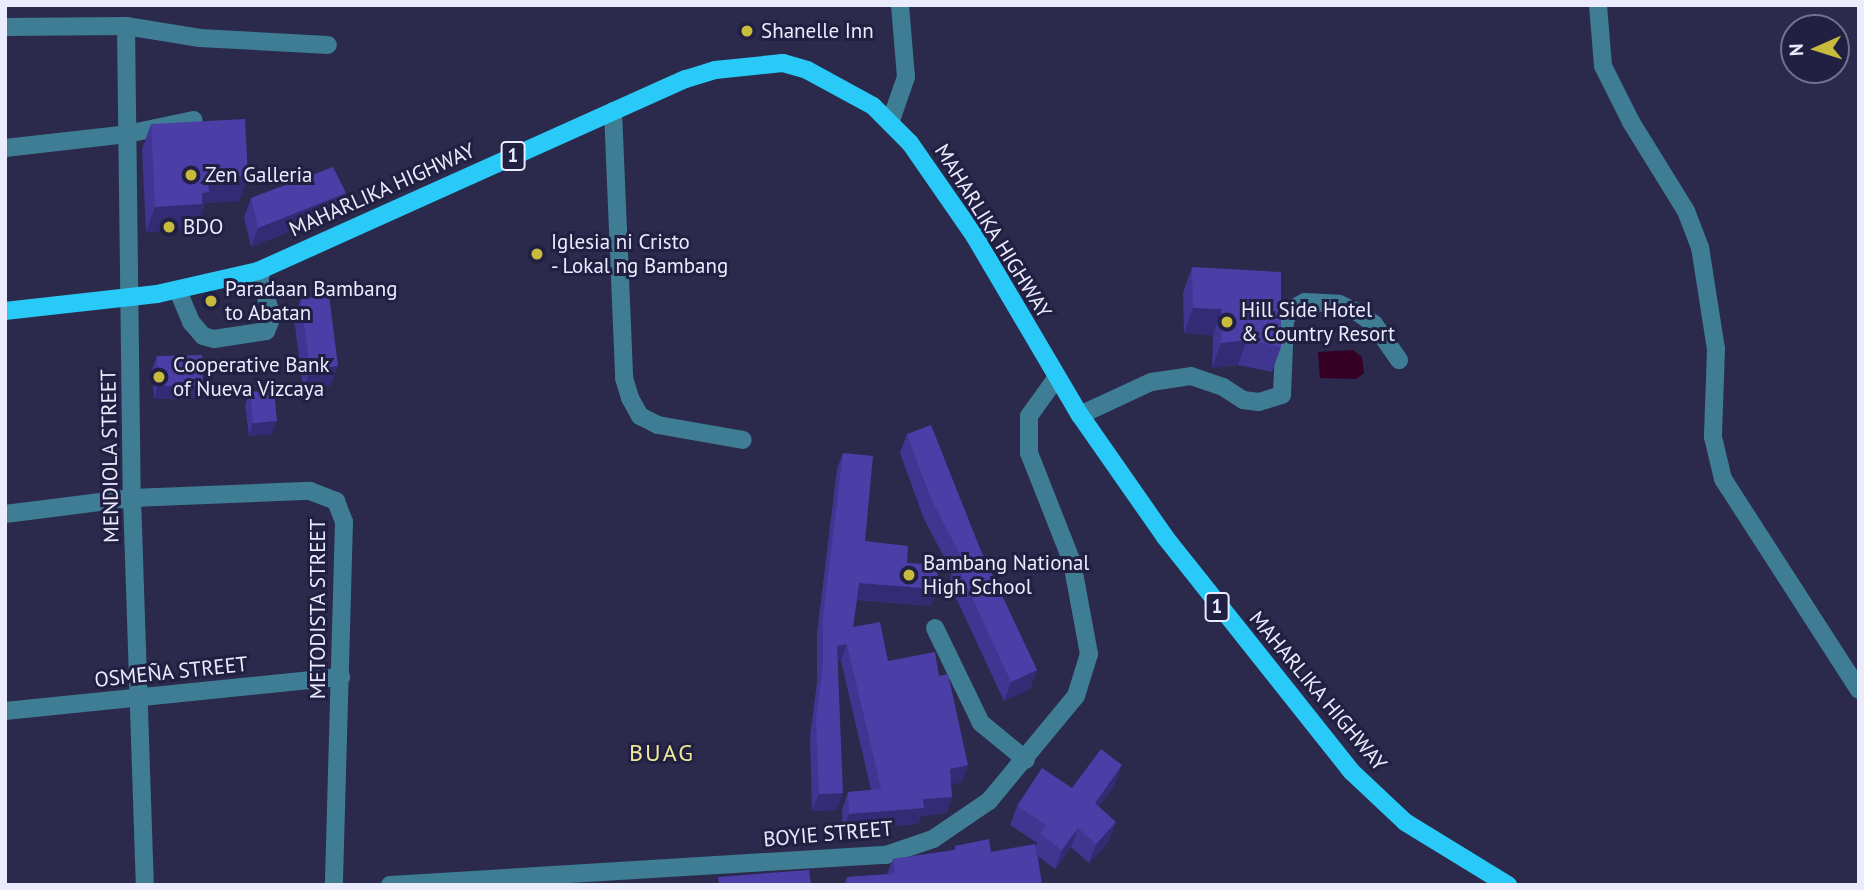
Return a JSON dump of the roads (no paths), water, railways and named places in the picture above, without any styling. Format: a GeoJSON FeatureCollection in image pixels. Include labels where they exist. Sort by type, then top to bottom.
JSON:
{"type":"FeatureCollection","features":[{"type":"Feature","properties":{"kind":"main road","name":"MAHARLIKA HIGHWAY"},"geometry":{"type":"LineString","coordinates":[[5,311],[129,299],[178,291],[258,271],[612,111],[715,70],[783,63],[834,81],[873,106],[949,196],[1080,415],[1216,605],[1352,772],[1405,822],[1508,885]]}},
{"type":"Feature","properties":{"kind":"street"},"geometry":{"type":"LineString","coordinates":[[890,123],[906,76],[900,5]]}},
{"type":"Feature","properties":{"kind":"street"},"geometry":{"type":"LineString","coordinates":[[1598,5],[1603,66],[1630,122],[1686,211],[1700,247],[1716,349],[1712,420],[1723,479],[1859,690]]}},
{"type":"Feature","properties":{"kind":"street"},"geometry":{"type":"LineString","coordinates":[[5,27],[126,26],[200,38],[328,45]]}},
{"type":"Feature","properties":{"kind":"street","name":"MENDIOLA STREET"},"geometry":{"type":"LineString","coordinates":[[126,26],[132,498],[141,697],[145,885]]}},
{"type":"Feature","properties":{"kind":"street"},"geometry":{"type":"LineString","coordinates":[[612,111],[624,378],[630,398],[640,416],[659,425],[743,440]]}},
{"type":"Feature","properties":{"kind":"street"},"geometry":{"type":"LineString","coordinates":[[5,148],[127,134],[194,120]]}},
{"type":"Feature","properties":{"kind":"street"},"geometry":{"type":"LineString","coordinates":[[178,291],[191,321],[203,336],[214,339],[266,331],[272,317],[258,271]]}},
{"type":"Feature","properties":{"kind":"street"},"geometry":{"type":"LineString","coordinates":[[1080,415],[1151,382],[1191,376],[1223,387],[1243,400],[1259,402],[1282,395],[1285,321],[1290,310],[1305,302],[1339,304],[1357,312],[1374,324],[1399,360]]}},
{"type":"Feature","properties":{"kind":"street","name":"BOYIE STREET"},"geometry":{"type":"LineString","coordinates":[[390,885],[886,855],[912,848],[958,823],[989,801],[1026,760],[1076,696],[1089,654],[1072,562],[1029,453],[1029,416],[1057,377]]}},
{"type":"Feature","properties":{"kind":"street","name":"METODISTA STREET"},"geometry":{"type":"LineString","coordinates":[[5,514],[132,498],[310,491],[336,500],[344,522],[334,885]]}},
{"type":"Feature","properties":{"kind":"street"},"geometry":{"type":"LineString","coordinates":[[935,628],[981,723],[1026,760]]}},
{"type":"Feature","properties":{"kind":"street","name":"OSMEÑA STREET"},"geometry":{"type":"LineString","coordinates":[[5,711],[341,677]]}},
{"type":"Feature","properties":{"kind":"place","name":"Shanelle Inn"},"geometry":{"type":"Point","coordinates":[747,31]}},
{"type":"Feature","properties":{"kind":"place","name":"Zen Galleria"},"geometry":{"type":"Point","coordinates":[191,175]}},
{"type":"Feature","properties":{"kind":"place","name":"BDO"},"geometry":{"type":"Point","coordinates":[169,227]}},
{"type":"Feature","properties":{"kind":"place","name":"Iglesia ni Cristo - Lokal ng Bambang"},"geometry":{"type":"Point","coordinates":[537,254]}},
{"type":"Feature","properties":{"kind":"place","name":"Paradaan Bambang to Abatan"},"geometry":{"type":"Point","coordinates":[211,301]}},
{"type":"Feature","properties":{"kind":"place","name":"Hill Side Hotel & Country Resort"},"geometry":{"type":"Point","coordinates":[1227,322]}},
{"type":"Feature","properties":{"kind":"place","name":"Cooperative Bank of Nueva Vizcaya"},"geometry":{"type":"Point","coordinates":[159,377]}},
{"type":"Feature","properties":{"kind":"place","name":"Bambang National High School"},"geometry":{"type":"Point","coordinates":[909,575]}},
{"type":"Feature","properties":{"kind":"district","name":"BUAG"},"geometry":{"type":"Point","coordinates":[662,753]}}]}
